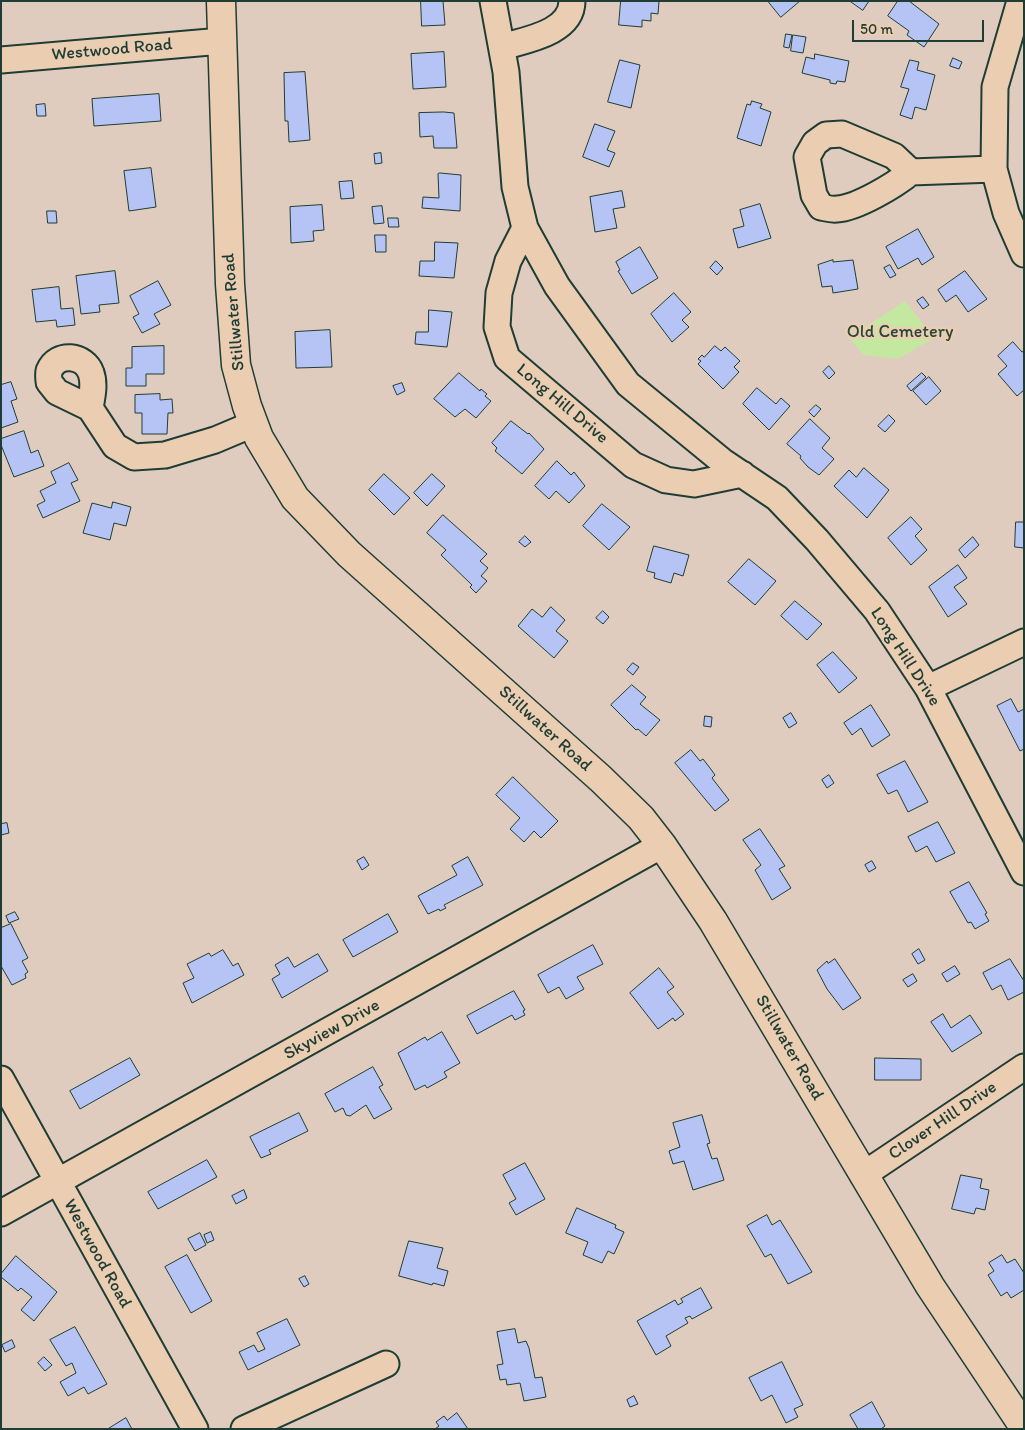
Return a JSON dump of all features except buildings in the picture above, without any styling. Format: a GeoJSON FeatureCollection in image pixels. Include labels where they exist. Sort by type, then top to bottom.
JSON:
{"type":"FeatureCollection","features":[{"type":"Feature","properties":{"kind":"main road","name":"Stillwater Road"},"geometry":{"type":"LineString","coordinates":[[221,1],[230,284],[236,365],[253,424],[276,468],[295,498],[349,554],[602,780],[641,818],[662,845],[713,921],[774,1019],[863,1175],[935,1293],[1024,1427]]}},
{"type":"Feature","properties":{"kind":"street","name":"Long Hill Drive"},"geometry":{"type":"LineString","coordinates":[[494,1],[506,72],[515,187],[525,228],[557,286],[628,384],[722,461],[777,498],[817,540],[877,611],[928,688],[1024,872]]}},
{"type":"Feature","properties":{"kind":"street"},"geometry":{"type":"LineString","coordinates":[[502,47],[548,32],[564,20],[572,10],[572,1]]}},
{"type":"Feature","properties":{"kind":"street"},"geometry":{"type":"LineString","coordinates":[[1020,1],[995,87],[994,170],[1006,213],[1024,254]]}},
{"type":"Feature","properties":{"kind":"street","name":"Westwood Road"},"geometry":{"type":"LineString","coordinates":[[1,60],[222,41]]}},
{"type":"Feature","properties":{"kind":"street"},"geometry":{"type":"LineString","coordinates":[[911,172],[994,170]]}},
{"type":"Feature","properties":{"kind":"street","name":"Long Hill Drive"},"geometry":{"type":"LineString","coordinates":[[525,228],[508,261],[499,293],[497,327],[507,358],[634,465],[666,480],[694,484],[742,474]]}},
{"type":"Feature","properties":{"kind":"street"},"geometry":{"type":"LineString","coordinates":[[90,408],[114,446],[134,457],[165,455],[215,440],[253,424]]}},
{"type":"Feature","properties":{"kind":"street"},"geometry":{"type":"LineString","coordinates":[[928,688],[1024,642]]}},
{"type":"Feature","properties":{"kind":"street","name":"Skyview Drive"},"geometry":{"type":"LineString","coordinates":[[1,1213],[56,1180],[320,1037],[662,845]]}},
{"type":"Feature","properties":{"kind":"street","name":"Clover Hill Drive"},"geometry":{"type":"LineString","coordinates":[[863,1175],[1024,1067]]}},
{"type":"Feature","properties":{"kind":"street","name":"Westwood Road"},"geometry":{"type":"LineString","coordinates":[[1,1079],[195,1429]]}},
{"type":"Feature","properties":{"kind":"street"},"geometry":{"type":"LineString","coordinates":[[244,1429],[386,1364]]}},
{"type":"Feature","properties":{"kind":"green space","name":"Old Cemetery"},"geometry":{"type":"Polygon","coordinates":[[[905,301],[934,338],[898,359],[864,355],[849,338],[905,301]]]}}]}
